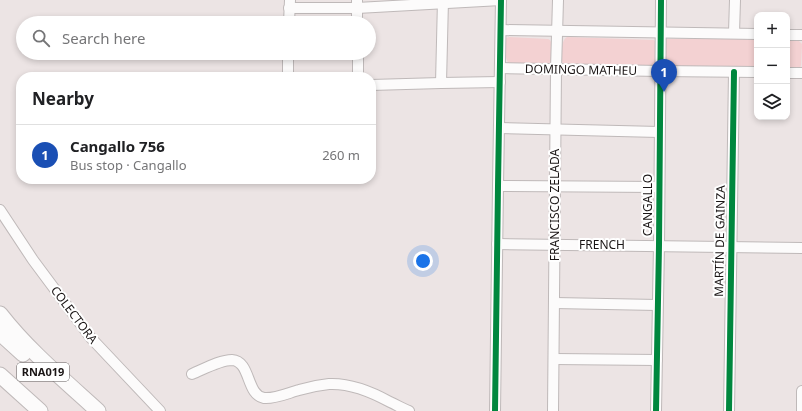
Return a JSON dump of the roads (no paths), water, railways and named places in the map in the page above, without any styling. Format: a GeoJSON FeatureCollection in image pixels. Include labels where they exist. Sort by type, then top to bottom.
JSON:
{"type":"FeatureCollection","features":[{"type":"Feature","properties":{"kind":"highway"},"geometry":{"type":"LineString","coordinates":[[0,314],[20,339],[33,352],[98,411]]}},
{"type":"Feature","properties":{"kind":"highway","name":"RNA019"},"geometry":{"type":"LineString","coordinates":[[0,333],[86,411]]}},
{"type":"Feature","properties":{"kind":"highway","name":"RNA019"},"geometry":{"type":"LineString","coordinates":[[0,375],[40,411]]}},
{"type":"Feature","properties":{"kind":"highway"},"geometry":{"type":"LineString","coordinates":[[0,381],[25,398]]}},
{"type":"Feature","properties":{"kind":"street"},"geometry":{"type":"LineString","coordinates":[[289,16],[289,4],[357,4],[501,0],[495,411]]}},
{"type":"Feature","properties":{"kind":"street","name":"FRANCISCO ZELADA"},"geometry":{"type":"LineString","coordinates":[[553,411],[558,0]]}},
{"type":"Feature","properties":{"kind":"street","name":"CANGALLO"},"geometry":{"type":"LineString","coordinates":[[656,411],[661,0]]}},
{"type":"Feature","properties":{"kind":"street"},"geometry":{"type":"LineString","coordinates":[[734,33],[735,0]]}},
{"type":"Feature","properties":{"kind":"street"},"geometry":{"type":"LineString","coordinates":[[441,83],[443,2]]}},
{"type":"Feature","properties":{"kind":"street"},"geometry":{"type":"LineString","coordinates":[[357,4],[357,16]]}},
{"type":"Feature","properties":{"kind":"street"},"geometry":{"type":"LineString","coordinates":[[501,30],[754,34]]}},
{"type":"Feature","properties":{"kind":"street"},"geometry":{"type":"LineString","coordinates":[[790,35],[802,35]]}},
{"type":"Feature","properties":{"kind":"street"},"geometry":{"type":"LineString","coordinates":[[288,60],[288,72]]}},
{"type":"Feature","properties":{"kind":"street"},"geometry":{"type":"LineString","coordinates":[[358,60],[358,72]]}},
{"type":"Feature","properties":{"kind":"street","name":"DOMINGO MATHEU"},"geometry":{"type":"LineString","coordinates":[[500,68],[754,72]]}},
{"type":"Feature","properties":{"kind":"street","name":"MARTÍN DE GAINZA"},"geometry":{"type":"LineString","coordinates":[[728,411],[734,72]]}},
{"type":"Feature","properties":{"kind":"street"},"geometry":{"type":"LineString","coordinates":[[790,73],[802,73]]}},
{"type":"Feature","properties":{"kind":"street"},"geometry":{"type":"LineString","coordinates":[[376,85],[500,82]]}},
{"type":"Feature","properties":{"kind":"street"},"geometry":{"type":"LineString","coordinates":[[499,128],[660,132]]}},
{"type":"Feature","properties":{"kind":"street"},"geometry":{"type":"LineString","coordinates":[[498,186],[659,187]]}},
{"type":"Feature","properties":{"kind":"street","name":"COLECTORA"},"geometry":{"type":"LineString","coordinates":[[0,210],[33,260],[91,338],[160,411]]}},
{"type":"Feature","properties":{"kind":"street","name":"FRENCH"},"geometry":{"type":"LineString","coordinates":[[497,244],[802,248]]}},
{"type":"Feature","properties":{"kind":"street"},"geometry":{"type":"LineString","coordinates":[[555,303],[657,305]]}},
{"type":"Feature","properties":{"kind":"street"},"geometry":{"type":"LineString","coordinates":[[554,359],[657,360]]}},
{"type":"Feature","properties":{"kind":"street"},"geometry":{"type":"LineString","coordinates":[[192,374],[222,362],[233,360],[239,362],[244,368],[252,388],[261,397],[268,398],[279,396],[315,386],[330,384],[347,386],[366,391],[407,411]]}},
{"type":"Feature","properties":{"kind":"street"},"geometry":{"type":"LineString","coordinates":[[802,391],[802,411]]}},
{"type":"Feature","properties":{"kind":"place","name":"Cangallo 756"},"geometry":{"type":"Point","coordinates":[664,92]}}]}
